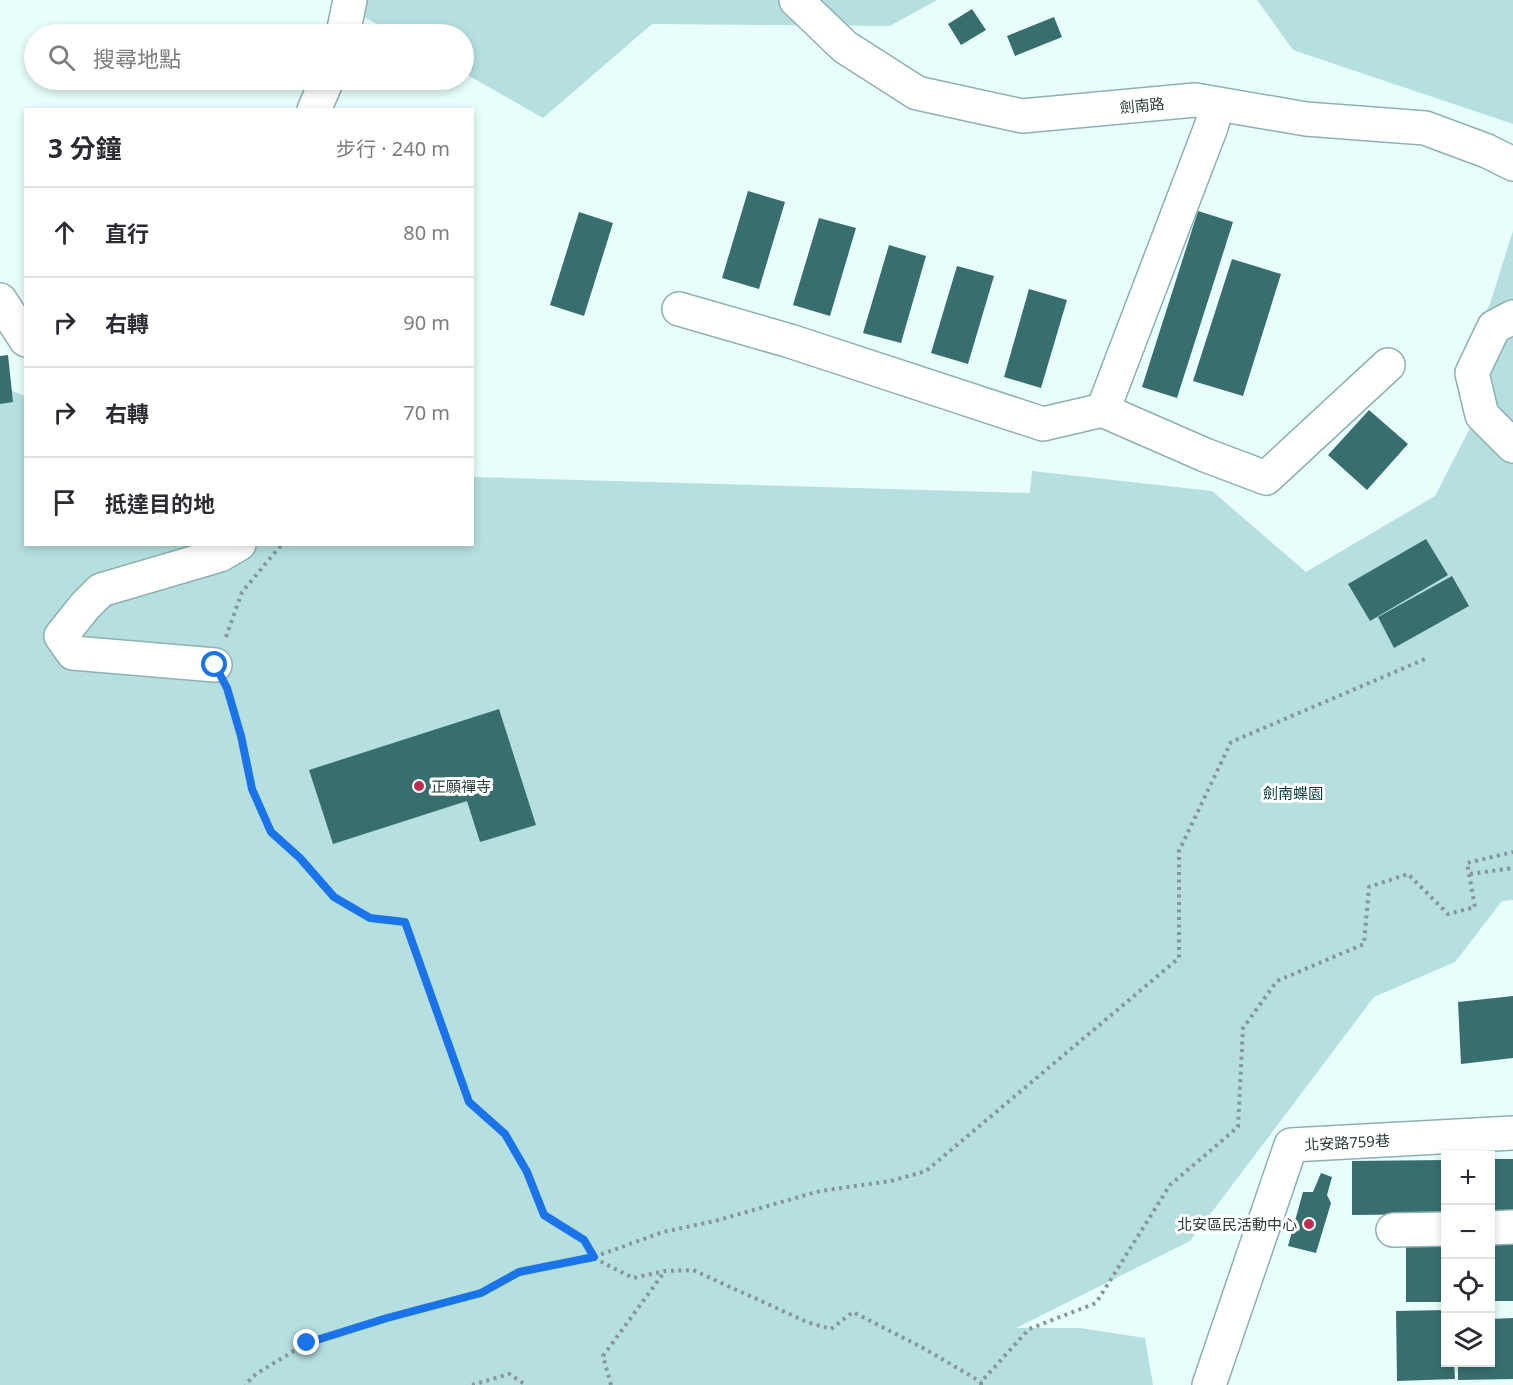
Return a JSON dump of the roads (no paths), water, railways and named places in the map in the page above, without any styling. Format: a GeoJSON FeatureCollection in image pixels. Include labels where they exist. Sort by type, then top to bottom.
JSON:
{"type":"FeatureCollection","features":[{"type":"Feature","properties":{"kind":"street"},"geometry":{"type":"LineString","coordinates":[[345,24],[350,0]]}},
{"type":"Feature","properties":{"kind":"street","name":"劍南路"},"geometry":{"type":"LineString","coordinates":[[796,0],[845,47],[917,93],[1022,116],[1195,100],[1306,118],[1425,128],[1487,151],[1513,164]]}},
{"type":"Feature","properties":{"kind":"street"},"geometry":{"type":"LineString","coordinates":[[315,108],[323,90]]}},
{"type":"Feature","properties":{"kind":"street"},"geometry":{"type":"LineString","coordinates":[[1102,410],[1218,104]]}},
{"type":"Feature","properties":{"kind":"street"},"geometry":{"type":"LineString","coordinates":[[0,300],[24,337]]}},
{"type":"Feature","properties":{"kind":"street"},"geometry":{"type":"LineString","coordinates":[[679,309],[790,341],[1043,424],[1102,410],[1205,455],[1266,478],[1388,365]]}},
{"type":"Feature","properties":{"kind":"street"},"geometry":{"type":"LineString","coordinates":[[1513,317],[1494,327],[1472,373],[1482,415],[1513,446]]}},
{"type":"Feature","properties":{"kind":"street"},"geometry":{"type":"LineString","coordinates":[[215,665],[73,652],[61,636],[85,606],[102,590],[220,555],[236,546]]}},
{"type":"Feature","properties":{"kind":"street","name":"北安路759巷"},"geometry":{"type":"LineString","coordinates":[[1209,1385],[1291,1145],[1513,1133]]}},
{"type":"Feature","properties":{"kind":"street"},"geometry":{"type":"LineString","coordinates":[[1495,1228],[1513,1227]]}},
{"type":"Feature","properties":{"kind":"street"},"geometry":{"type":"LineString","coordinates":[[1393,1230],[1441,1229]]}},
{"type":"Feature","properties":{"kind":"place","name":"正願禪寺"},"geometry":{"type":"Point","coordinates":[419,786]}},
{"type":"Feature","properties":{"kind":"place","name":"北安區民活動中心"},"geometry":{"type":"Point","coordinates":[1309,1224]}},
{"type":"Feature","properties":{"kind":"park label","name":"劍南蝶園"},"geometry":{"type":"Point","coordinates":[1293,793]}}]}
